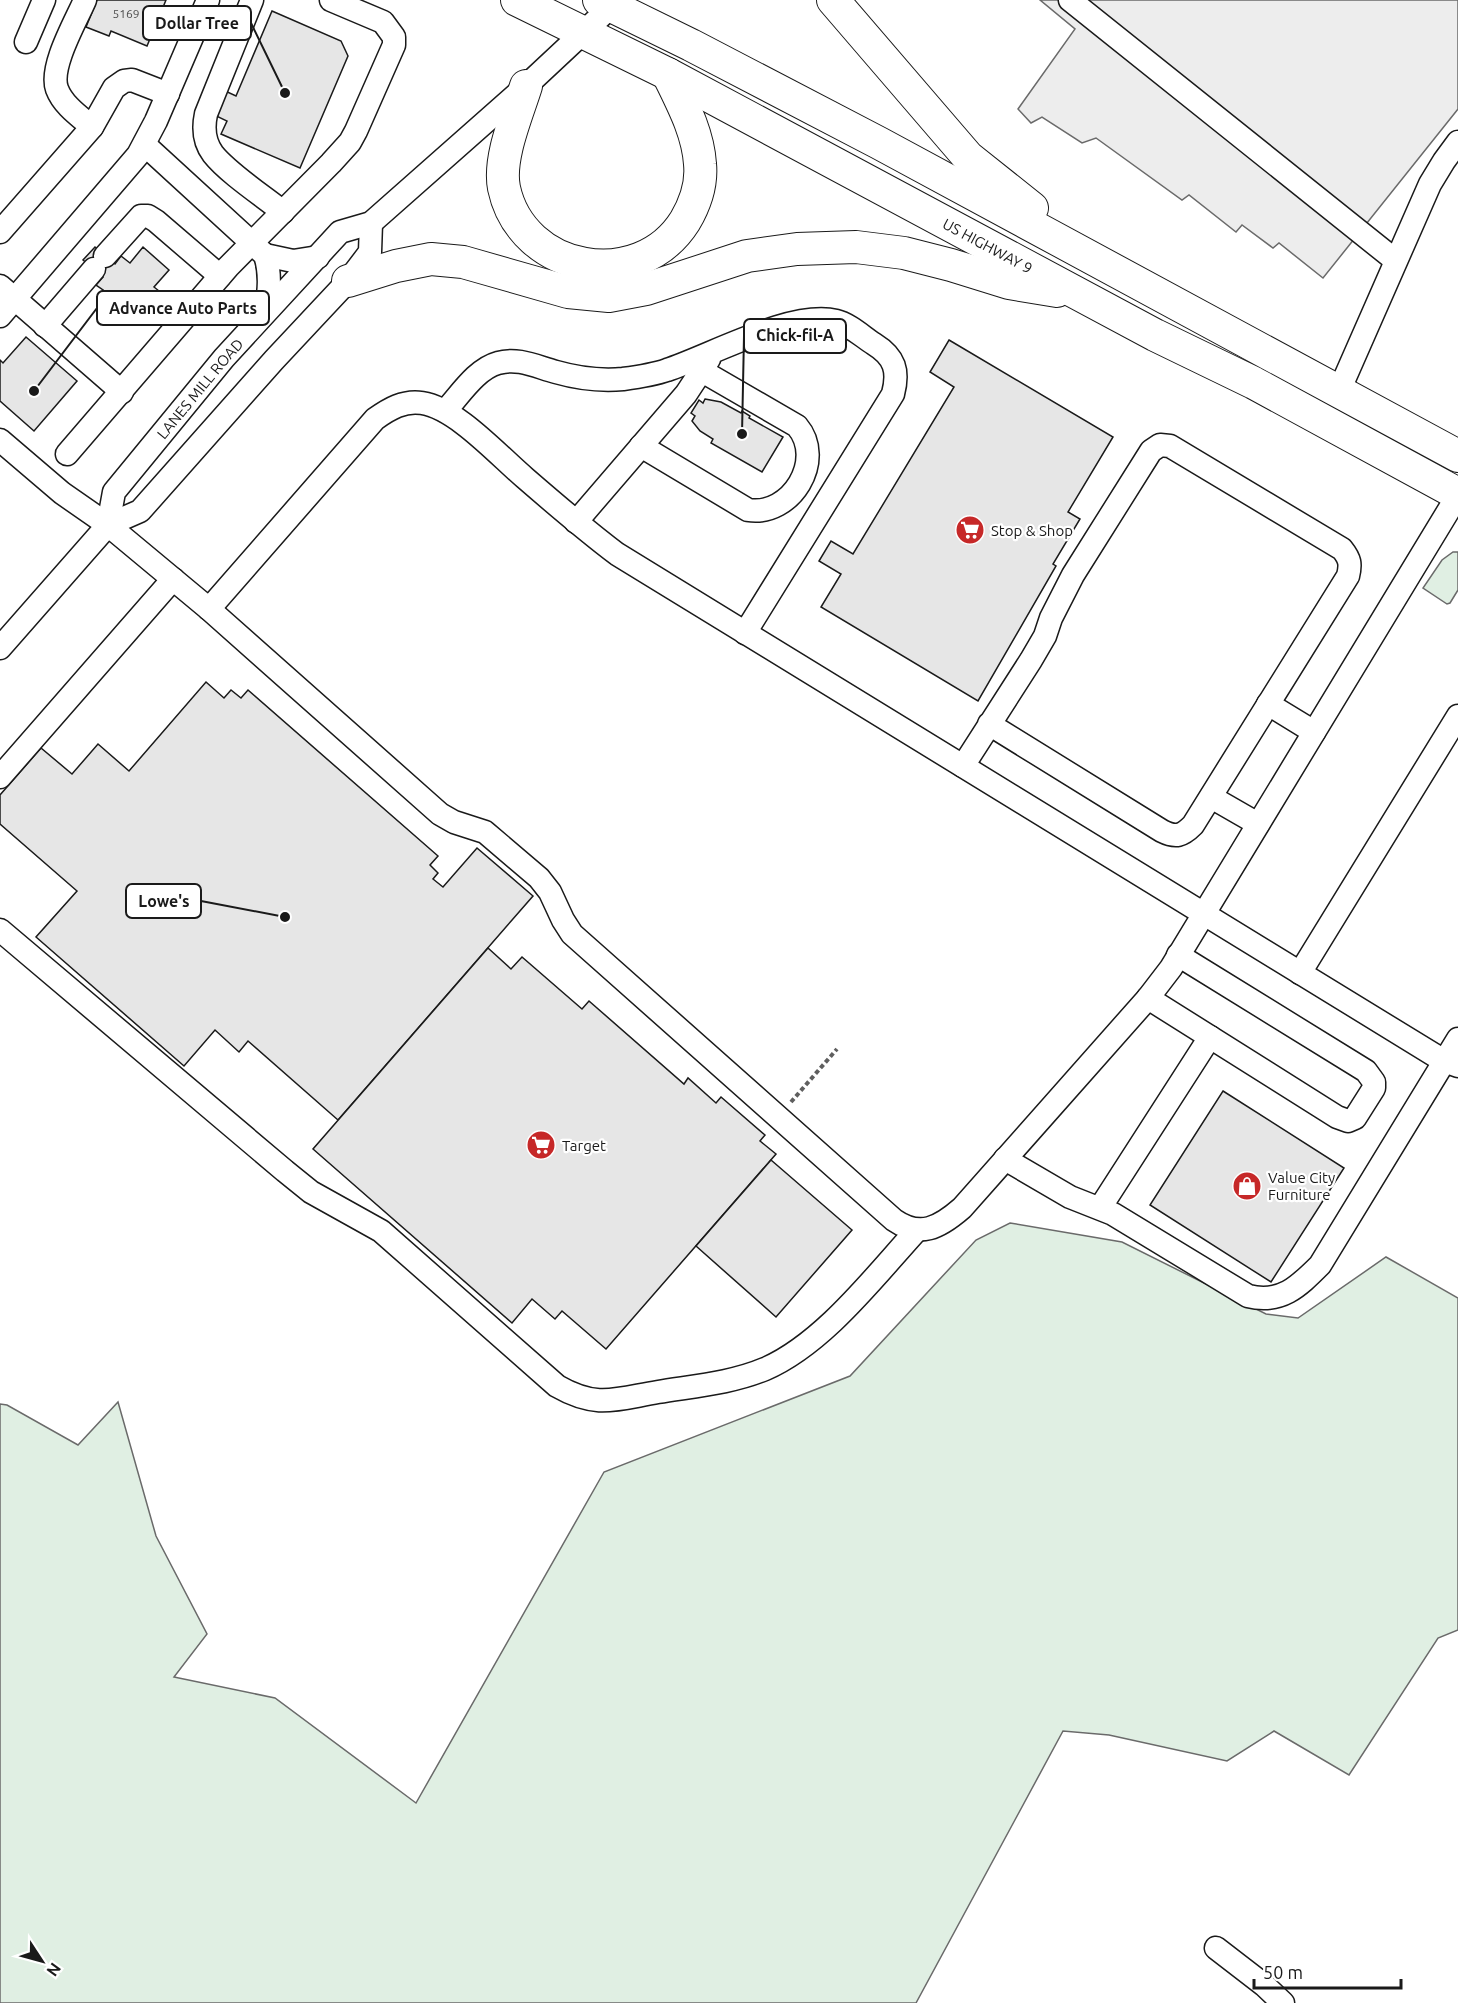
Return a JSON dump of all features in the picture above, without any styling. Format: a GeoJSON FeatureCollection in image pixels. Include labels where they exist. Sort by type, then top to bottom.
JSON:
{"type":"FeatureCollection","features":[{"type":"Feature","properties":{"kind":"highway","name":"US HIGHWAY 9"},"geometry":{"type":"LineString","coordinates":[[517,0],[668,74],[1155,335],[1254,383],[1458,494]]}},
{"type":"Feature","properties":{"kind":"highway"},"geometry":{"type":"LineString","coordinates":[[833,0],[968,157],[1095,260]]}},
{"type":"Feature","properties":{"kind":"highway"},"geometry":{"type":"LineString","coordinates":[[609,2],[869,138],[1458,456]]}},
{"type":"Feature","properties":{"kind":"highway"},"geometry":{"type":"LineString","coordinates":[[526,86],[504,163],[504,186],[508,202],[522,225],[536,241],[555,255],[578,263],[598,266],[616,265],[639,259],[662,247],[679,230],[692,210],[698,190],[701,167],[699,151],[692,126],[668,74]]}},
{"type":"Feature","properties":{"kind":"highway"},"geometry":{"type":"LineString","coordinates":[[348,280],[431,259],[463,262],[568,292],[609,296],[646,289],[747,256],[797,249],[856,247],[904,253],[1009,283],[1081,295]]}},
{"type":"Feature","properties":{"kind":"street"},"geometry":{"type":"LineString","coordinates":[[26,42],[44,0]]}},
{"type":"Feature","properties":{"kind":"street"},"geometry":{"type":"LineString","coordinates":[[85,0],[57,65],[55,80],[57,90],[66,104],[92,127]]}},
{"type":"Feature","properties":{"kind":"street"},"geometry":{"type":"LineString","coordinates":[[122,392],[45,326],[5,300],[126,171],[145,145],[208,0]]}},
{"type":"Feature","properties":{"kind":"street"},"geometry":{"type":"LineString","coordinates":[[252,0],[206,114],[203,127],[212,153],[283,212]]}},
{"type":"Feature","properties":{"kind":"street"},"geometry":{"type":"LineString","coordinates":[[67,454],[220,276],[259,249],[283,212],[350,142],[357,131],[394,45],[394,37],[383,22],[331,0]]}},
{"type":"Feature","properties":{"kind":"street"},"geometry":{"type":"LineString","coordinates":[[1070,0],[1395,260]]}},
{"type":"Feature","properties":{"kind":"street","name":"LANES MILL ROAD"},"geometry":{"type":"LineString","coordinates":[[108,525],[114,492],[224,358],[340,232],[371,223],[584,33],[609,2]]}},
{"type":"Feature","properties":{"kind":"street"},"geometry":{"type":"LineString","coordinates":[[0,232],[92,127],[114,88],[124,81],[132,80],[168,94]]}},
{"type":"Feature","properties":{"kind":"street"},"geometry":{"type":"LineString","coordinates":[[1339,391],[1395,260],[1431,184],[1458,142]]}},
{"type":"Feature","properties":{"kind":"street"},"geometry":{"type":"LineString","coordinates":[[145,145],[259,249],[269,268],[270,281],[266,311]]}},
{"type":"Feature","properties":{"kind":"street"},"geometry":{"type":"LineString","coordinates":[[45,326],[141,216],[148,216],[156,220],[220,276]]}},
{"type":"Feature","properties":{"kind":"street"},"geometry":{"type":"LineString","coordinates":[[0,648],[108,525],[140,511],[348,280],[369,252],[371,223]]}},
{"type":"Feature","properties":{"kind":"street"},"geometry":{"type":"LineString","coordinates":[[259,249],[293,261],[318,257]]}},
{"type":"Feature","properties":{"kind":"street"},"geometry":{"type":"LineString","coordinates":[[445,411],[478,374],[501,362],[527,363],[572,376],[610,380],[650,375],[707,362],[775,328],[798,322],[829,320],[838,321],[884,350],[891,359],[896,381],[892,394],[746,633]]}},
{"type":"Feature","properties":{"kind":"street"},"geometry":{"type":"LineString","coordinates":[[641,446],[748,510],[760,512],[774,507],[796,488],[809,459],[804,433],[707,362]]}},
{"type":"Feature","properties":{"kind":"street"},"geometry":{"type":"LineString","coordinates":[[576,522],[686,394],[707,362]]}},
{"type":"Feature","properties":{"kind":"street"},"geometry":{"type":"LineString","coordinates":[[209,609],[375,419],[389,409],[411,403],[421,403],[445,411],[617,554],[1203,914],[1451,1063]]}},
{"type":"Feature","properties":{"kind":"street"},"geometry":{"type":"LineString","coordinates":[[0,440],[62,494],[108,525],[209,609],[440,814],[454,822],[485,832],[539,878],[550,892],[568,930],[894,1220],[916,1231],[927,1230],[954,1215],[1148,998],[1178,955],[1458,494]]}},
{"type":"Feature","properties":{"kind":"street"},"geometry":{"type":"LineString","coordinates":[[963,766],[989,724],[1045,636],[1073,575],[1151,451],[1160,445],[1170,446],[1342,549],[1349,557],[1351,565],[1348,576],[1193,825],[1180,836],[1173,837],[989,724]]}},
{"type":"Feature","properties":{"kind":"street"},"geometry":{"type":"LineString","coordinates":[[0,777],[173,579]]}},
{"type":"Feature","properties":{"kind":"street"},"geometry":{"type":"LineString","coordinates":[[1268,704],[1314,732]]}},
{"type":"Feature","properties":{"kind":"street"},"geometry":{"type":"LineString","coordinates":[[1300,973],[1458,716]]}},
{"type":"Feature","properties":{"kind":"street"},"geometry":{"type":"LineString","coordinates":[[1211,797],[1258,824]]}},
{"type":"Feature","properties":{"kind":"street"},"geometry":{"type":"LineString","coordinates":[[0,930],[311,1192],[381,1231],[557,1386],[584,1399],[611,1400],[738,1378],[766,1368],[812,1340],[848,1305],[916,1231]]}},
{"type":"Feature","properties":{"kind":"street"},"geometry":{"type":"LineString","coordinates":[[1148,998],[1336,1117],[1348,1121],[1355,1118],[1374,1088],[1374,1082],[1366,1071],[1178,955]]}},
{"type":"Feature","properties":{"kind":"street"},"geometry":{"type":"LineString","coordinates":[[1100,1208],[1210,1037]]}},
{"type":"Feature","properties":{"kind":"street"},"geometry":{"type":"LineString","coordinates":[[1005,1159],[1060,1191],[1113,1214],[1248,1296],[1261,1299],[1288,1293],[1320,1265],[1451,1063],[1458,1039]]}},
{"type":"Feature","properties":{"kind":"street"},"geometry":{"type":"LineString","coordinates":[[1216,1948],[1264,1985],[1282,2003]]}},
{"type":"Feature","properties":{"kind":"path"},"geometry":{"type":"LineString","coordinates":[[775,1114],[786,1108],[837,1049]]}},
{"type":"Feature","properties":{"kind":"green space"},"geometry":{"type":"Polygon","coordinates":[[[1453,552],[1458,552],[1458,590],[1447,604],[1423,588],[1442,560],[1453,552]]]}},
{"type":"Feature","properties":{"kind":"green space"},"geometry":{"type":"Polygon","coordinates":[[[1010,1223],[1122,1242],[1266,1314],[1298,1318],[1386,1257],[1458,1298],[1458,1630],[1438,1638],[1349,1775],[1274,1731],[1227,1761],[1109,1735],[1063,1731],[916,2003],[0,2003],[0,1404],[7,1405],[78,1445],[118,1402],[156,1536],[207,1634],[174,1677],[275,1698],[416,1803],[604,1472],[850,1376],[976,1240],[1010,1223]]]}},
{"type":"Feature","properties":{"kind":"shaded area"},"geometry":{"type":"Polygon","coordinates":[[[1040,0],[1458,0],[1458,109],[1323,278],[1279,243],[1273,248],[1242,225],[1236,232],[1189,195],[1182,200],[1096,138],[1082,143],[1042,117],[1031,123],[1018,109],[1075,29],[1040,0]]]}},
{"type":"Feature","properties":{"kind":"building"},"geometry":{"type":"Polygon","coordinates":[[[97,0],[166,0],[147,46],[111,31],[109,36],[86,27],[97,0]]]}},
{"type":"Feature","properties":{"kind":"building"},"geometry":{"type":"Polygon","coordinates":[[[272,11],[341,41],[348,56],[300,168],[221,134],[227,121],[210,113],[221,89],[236,96],[272,11]]]}},
{"type":"Feature","properties":{"kind":"building"},"geometry":{"type":"Polygon","coordinates":[[[95,247],[115,264],[121,256],[130,263],[143,247],[169,270],[154,287],[169,299],[162,307],[149,296],[138,309],[131,303],[126,309],[118,303],[112,310],[97,297],[103,290],[96,285],[103,277],[83,260],[95,247]]]}},
{"type":"Feature","properties":{"kind":"building"},"geometry":{"type":"Polygon","coordinates":[[[26,337],[77,381],[34,431],[0,401],[0,360],[3,363],[26,337]]]}},
{"type":"Feature","properties":{"kind":"building","name":"Stop & Shop"},"geometry":{"type":"Polygon","coordinates":[[[949,340],[1113,437],[1068,512],[1080,519],[1053,564],[1056,566],[978,701],[821,607],[841,574],[819,561],[831,541],[853,554],[954,387],[930,372],[949,340]]]}},
{"type":"Feature","properties":{"kind":"building"},"geometry":{"type":"Polygon","coordinates":[[[705,399],[721,402],[741,413],[742,411],[750,416],[749,418],[783,437],[762,472],[711,443],[713,439],[700,431],[692,421],[695,416],[691,413],[699,400],[703,403],[705,399]]]}},
{"type":"Feature","properties":{"kind":"building"},"geometry":{"type":"Polygon","coordinates":[[[206,682],[224,698],[231,690],[241,698],[248,690],[438,856],[430,865],[438,873],[433,879],[443,887],[477,848],[533,896],[338,1120],[248,1041],[239,1052],[215,1030],[184,1066],[36,937],[77,891],[0,824],[0,795],[41,748],[72,774],[98,744],[129,771],[206,682]]]}},
{"type":"Feature","properties":{"kind":"building","name":"Target"},"geometry":{"type":"Polygon","coordinates":[[[488,948],[511,969],[522,957],[582,1009],[589,1001],[684,1084],[688,1078],[716,1103],[721,1097],[765,1135],[760,1141],[776,1154],[606,1349],[562,1311],[555,1319],[532,1299],[512,1323],[313,1149],[488,948]]]}},
{"type":"Feature","properties":{"kind":"building","name":"Value City Furniture"},"geometry":{"type":"Polygon","coordinates":[[[1223,1091],[1344,1168],[1271,1282],[1150,1205],[1223,1091]]]}},
{"type":"Feature","properties":{"kind":"building"},"geometry":{"type":"Polygon","coordinates":[[[771,1160],[852,1230],[776,1317],[696,1246],[771,1160]]]}},
{"type":"Feature","properties":{"kind":"place","name":"Dollar Tree"},"geometry":{"type":"Point","coordinates":[285,93]}},
{"type":"Feature","properties":{"kind":"place","name":"Advance Auto Parts"},"geometry":{"type":"Point","coordinates":[34,391]}},
{"type":"Feature","properties":{"kind":"place","name":"Chick-fil-A"},"geometry":{"type":"Point","coordinates":[742,434]}},
{"type":"Feature","properties":{"kind":"place","name":"Stop & Shop"},"geometry":{"type":"Point","coordinates":[970,530]}},
{"type":"Feature","properties":{"kind":"place","name":"Lowe's"},"geometry":{"type":"Point","coordinates":[285,917]}},
{"type":"Feature","properties":{"kind":"place","name":"Target"},"geometry":{"type":"Point","coordinates":[541,1145]}},
{"type":"Feature","properties":{"kind":"place","name":"Value City Furniture"},"geometry":{"type":"Point","coordinates":[1247,1186]}}]}
